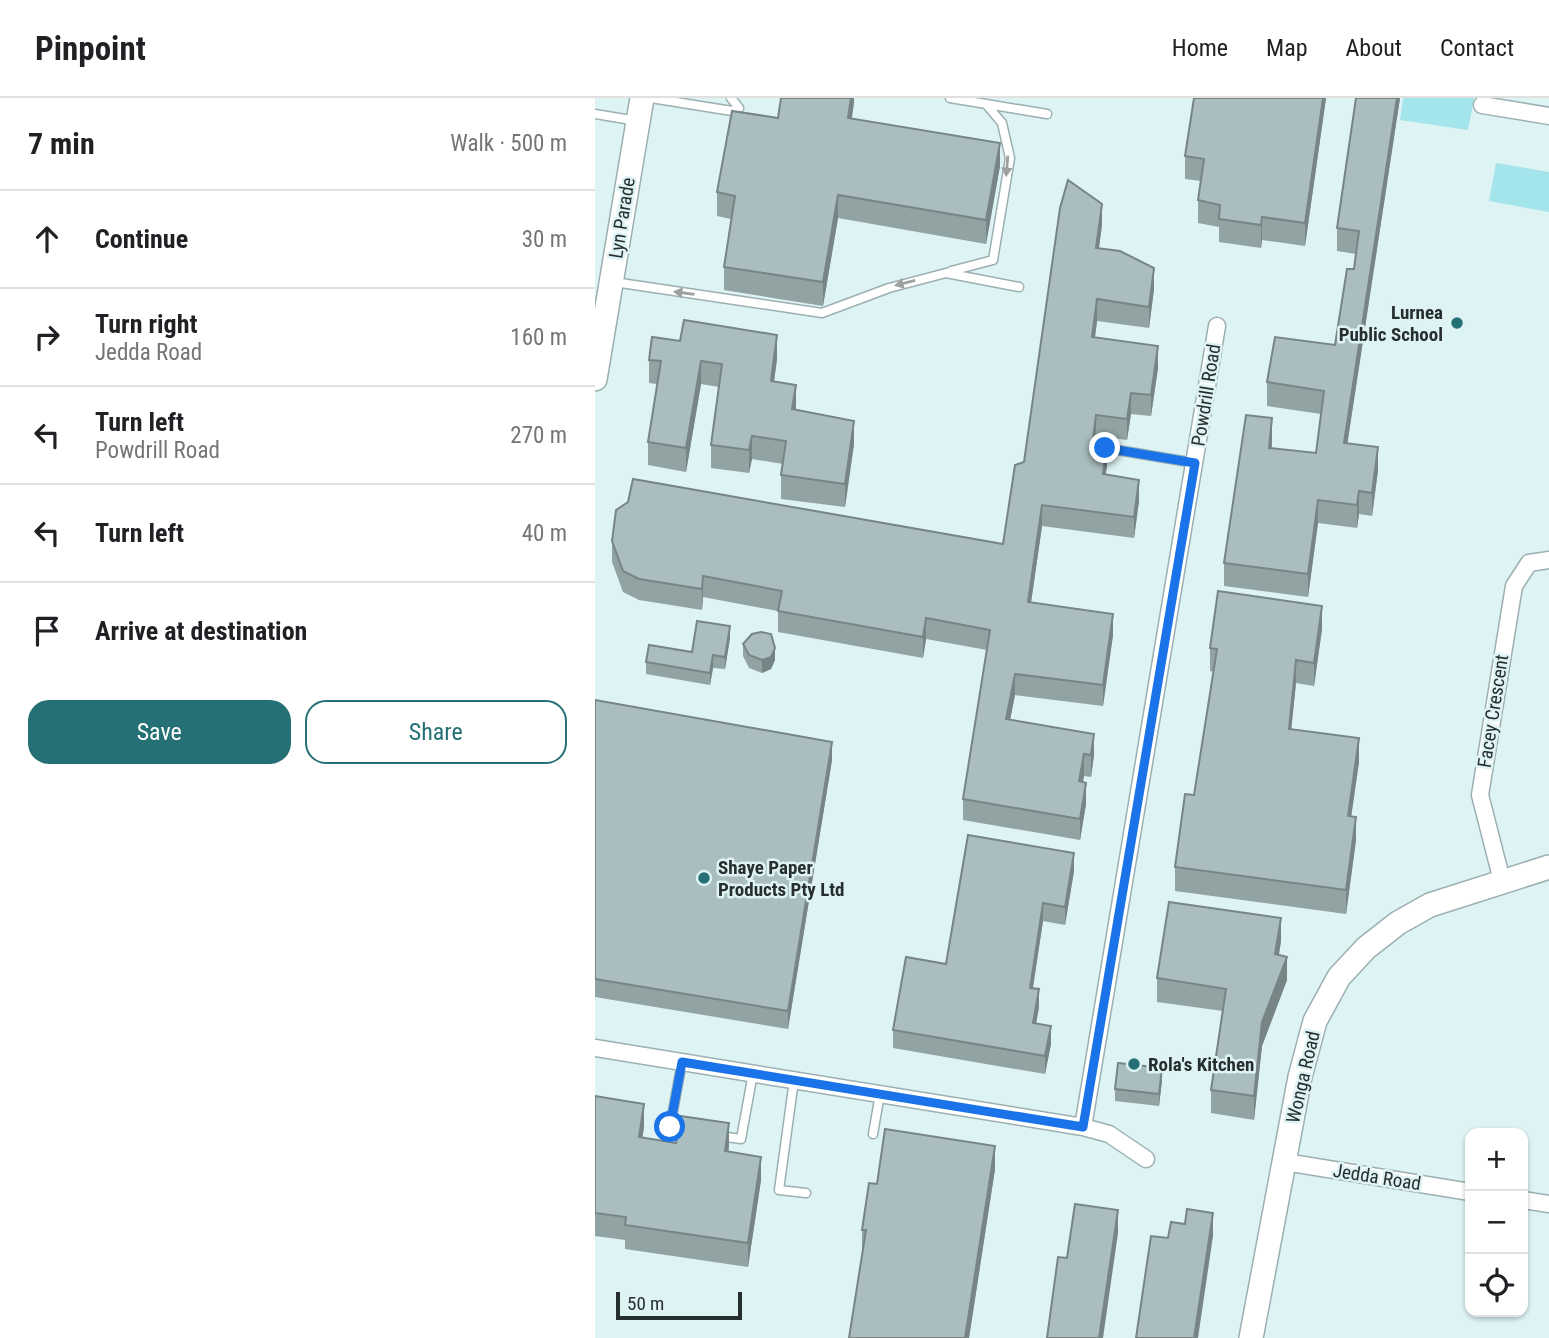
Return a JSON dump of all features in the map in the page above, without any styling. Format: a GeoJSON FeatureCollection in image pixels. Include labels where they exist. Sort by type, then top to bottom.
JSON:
{"type":"FeatureCollection","features":[{"type":"Feature","properties":{"kind":"street","name":"Lyn Parade"},"geometry":{"type":"LineString","coordinates":[[595,379],[642,98]]}},
{"type":"Feature","properties":{"kind":"street"},"geometry":{"type":"LineString","coordinates":[[1482,105],[1549,116]]}},
{"type":"Feature","properties":{"kind":"street","name":"Powdrill Road"},"geometry":{"type":"LineString","coordinates":[[1083,1127],[1217,326]]}},
{"type":"Feature","properties":{"kind":"street","name":"Facey Crescent"},"geometry":{"type":"LineString","coordinates":[[1502,881],[1480,795],[1514,586],[1528,563],[1549,560]]}},
{"type":"Feature","properties":{"kind":"street","name":"Wonga Road"},"geometry":{"type":"LineString","coordinates":[[1251,1338],[1300,1077],[1315,1021],[1339,977],[1366,948],[1398,923],[1430,905],[1549,867]]}},
{"type":"Feature","properties":{"kind":"street"},"geometry":{"type":"LineString","coordinates":[[595,1048],[1083,1127],[1109,1134],[1146,1159]]}},
{"type":"Feature","properties":{"kind":"street","name":"Jedda Road"},"geometry":{"type":"LineString","coordinates":[[1285,1162],[1465,1191]]}},
{"type":"Feature","properties":{"kind":"street"},"geometry":{"type":"LineString","coordinates":[[1528,1201],[1549,1204]]}},
{"type":"Feature","properties":{"kind":"lane"},"geometry":{"type":"LineString","coordinates":[[651,98],[731,111],[739,108],[731,98]]}},
{"type":"Feature","properties":{"kind":"lane"},"geometry":{"type":"LineString","coordinates":[[950,98],[1047,114]]}},
{"type":"Feature","properties":{"kind":"lane"},"geometry":{"type":"LineString","coordinates":[[611,282],[822,313],[889,288],[993,260],[1010,158],[1002,123],[986,104]]}},
{"type":"Feature","properties":{"kind":"lane"},"geometry":{"type":"LineString","coordinates":[[595,114],[638,121]]}},
{"type":"Feature","properties":{"kind":"lane"},"geometry":{"type":"LineString","coordinates":[[946,273],[1019,287]]}},
{"type":"Feature","properties":{"kind":"lane"},"geometry":{"type":"LineString","coordinates":[[1105,448],[1195,463]]}},
{"type":"Feature","properties":{"kind":"lane"},"geometry":{"type":"LineString","coordinates":[[682,1062],[670,1127],[694,1131]]}},
{"type":"Feature","properties":{"kind":"lane"},"geometry":{"type":"LineString","coordinates":[[706,1133],[741,1139],[753,1073]]}},
{"type":"Feature","properties":{"kind":"lane"},"geometry":{"type":"LineString","coordinates":[[794,1080],[779,1190],[806,1193]]}},
{"type":"Feature","properties":{"kind":"lane"},"geometry":{"type":"LineString","coordinates":[[873,1134],[880,1094]]}},
{"type":"Feature","properties":{"kind":"shaded area"},"geometry":{"type":"Polygon","coordinates":[[[1403,98],[1474,98],[1468,130],[1400,120],[1403,98]]]}},
{"type":"Feature","properties":{"kind":"shaded area"},"geometry":{"type":"Polygon","coordinates":[[[1496,163],[1549,172],[1549,212],[1489,201],[1496,163]]]}},
{"type":"Feature","properties":{"kind":"building"},"geometry":{"type":"Polygon","coordinates":[[[781,98],[851,98],[848,118],[1000,143],[986,220],[838,195],[823,282],[724,267],[735,196],[717,192],[732,111],[778,118],[781,98]]]}},
{"type":"Feature","properties":{"kind":"building"},"geometry":{"type":"Polygon","coordinates":[[[1194,98],[1323,98],[1305,223],[1262,217],[1261,225],[1219,219],[1220,205],[1198,200],[1204,159],[1185,156],[1194,98]]]}},
{"type":"Feature","properties":{"kind":"building"},"geometry":{"type":"Polygon","coordinates":[[[1356,98],[1397,98],[1344,443],[1378,447],[1372,493],[1359,491],[1357,505],[1318,500],[1308,574],[1224,563],[1246,415],[1272,418],[1269,448],[1316,453],[1324,391],[1267,382],[1275,337],[1335,345],[1347,269],[1354,269],[1359,231],[1337,228],[1356,98]]]}},
{"type":"Feature","properties":{"kind":"building"},"geometry":{"type":"Polygon","coordinates":[[[1068,180],[1102,204],[1096,248],[1120,251],[1154,268],[1149,307],[1097,299],[1092,337],[1158,346],[1151,395],[1131,393],[1127,419],[1096,415],[1093,439],[1107,445],[1103,474],[1139,480],[1134,517],[1042,505],[1028,602],[1113,614],[1103,685],[1015,674],[1006,719],[1094,734],[1091,755],[1084,754],[1079,781],[1086,783],[1080,819],[963,799],[990,630],[926,618],[923,637],[778,611],[782,591],[703,576],[702,589],[639,579],[623,571],[612,541],[616,510],[628,502],[633,479],[1003,544],[1015,465],[1024,462],[1060,208],[1068,180]]]}},
{"type":"Feature","properties":{"kind":"building"},"geometry":{"type":"Polygon","coordinates":[[[684,320],[777,335],[771,381],[796,385],[792,409],[854,421],[845,484],[781,475],[786,441],[752,436],[749,450],[711,445],[722,364],[701,361],[686,448],[648,442],[661,361],[649,360],[652,337],[680,341],[684,320]]]}},
{"type":"Feature","properties":{"kind":"building"},"geometry":{"type":"Polygon","coordinates":[[[1218,591],[1322,606],[1314,663],[1296,660],[1289,729],[1359,738],[1348,816],[1356,817],[1346,890],[1175,867],[1185,794],[1194,795],[1217,649],[1210,648],[1218,591]]]}},
{"type":"Feature","properties":{"kind":"building"},"geometry":{"type":"Polygon","coordinates":[[[697,621],[730,626],[725,657],[713,655],[710,673],[646,662],[649,645],[692,652],[697,621]]]}},
{"type":"Feature","properties":{"kind":"building"},"geometry":{"type":"Polygon","coordinates":[[[752,634],[771,634],[775,648],[771,657],[762,660],[749,655],[743,644],[752,634]]]}},
{"type":"Feature","properties":{"kind":"building","name":"Shaye Paper Products Pty Ltd"},"geometry":{"type":"Polygon","coordinates":[[[595,700],[832,742],[788,1011],[595,979],[595,700]]]}},
{"type":"Feature","properties":{"kind":"building"},"geometry":{"type":"Polygon","coordinates":[[[968,835],[1074,853],[1065,907],[1043,903],[1030,988],[1039,989],[1033,1023],[1051,1026],[1045,1056],[893,1030],[906,957],[946,964],[968,835]]]}},
{"type":"Feature","properties":{"kind":"building"},"geometry":{"type":"Polygon","coordinates":[[[1169,902],[1281,918],[1275,954],[1287,957],[1262,1022],[1254,1096],[1211,1090],[1226,989],[1157,978],[1169,902]]]}},
{"type":"Feature","properties":{"kind":"building"},"geometry":{"type":"Polygon","coordinates":[[[1118,1063],[1162,1068],[1159,1094],[1115,1089],[1118,1063]]]}},
{"type":"Feature","properties":{"kind":"building"},"geometry":{"type":"Polygon","coordinates":[[[595,1096],[644,1104],[639,1137],[676,1143],[680,1116],[729,1123],[725,1151],[761,1157],[748,1243],[625,1225],[626,1217],[595,1213],[595,1096]]]}},
{"type":"Feature","properties":{"kind":"building"},"geometry":{"type":"Polygon","coordinates":[[[885,1129],[995,1146],[965,1338],[849,1338],[866,1230],[862,1230],[869,1183],[877,1184],[885,1129]]]}},
{"type":"Feature","properties":{"kind":"building"},"geometry":{"type":"Polygon","coordinates":[[[1075,1204],[1118,1210],[1099,1338],[1047,1338],[1058,1257],[1067,1258],[1075,1204]]]}},
{"type":"Feature","properties":{"kind":"building"},"geometry":{"type":"Polygon","coordinates":[[[1187,1209],[1213,1213],[1194,1338],[1136,1338],[1151,1236],[1168,1238],[1171,1222],[1185,1224],[1187,1209]]]}},
{"type":"Feature","properties":{"kind":"place","name":"Lurnea Public School"},"geometry":{"type":"Point","coordinates":[1457,323]}},
{"type":"Feature","properties":{"kind":"place","name":"Shaye Paper Products Pty Ltd"},"geometry":{"type":"Point","coordinates":[704,878]}},
{"type":"Feature","properties":{"kind":"place","name":"Rola's Kitchen"},"geometry":{"type":"Point","coordinates":[1134,1064]}},
{"type":"Feature","properties":{"kind":"route"},"geometry":{"type":"LineString","coordinates":[[670,1127],[682,1062],[1083,1127],[1195,463],[1105,448]]}}]}
